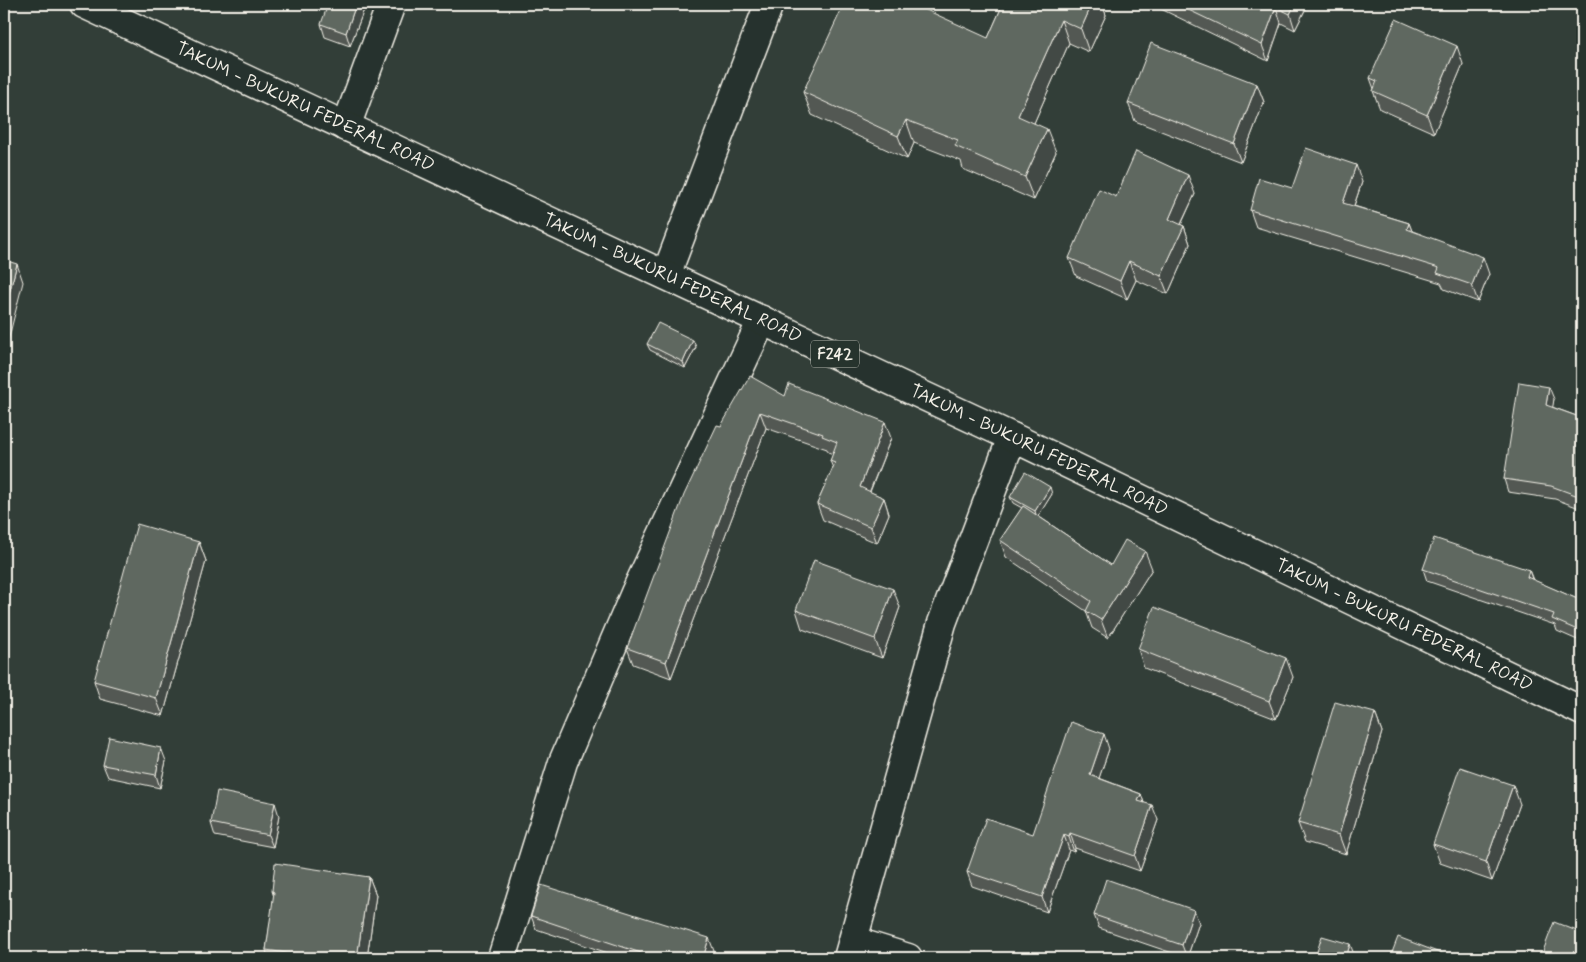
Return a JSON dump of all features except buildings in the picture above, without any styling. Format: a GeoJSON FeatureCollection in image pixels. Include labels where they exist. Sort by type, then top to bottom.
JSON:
{"type":"FeatureCollection","features":[{"type":"Feature","properties":{"kind":"street","name":"TAKUM - BUKURU FEDERAL ROAD"},"geometry":{"type":"LineString","coordinates":[[84,4],[1012,437],[1582,711]]}},
{"type":"Feature","properties":{"kind":"street"},"geometry":{"type":"LineString","coordinates":[[346,127],[391,4]]}},
{"type":"Feature","properties":{"kind":"street"},"geometry":{"type":"LineString","coordinates":[[666,276],[769,4]]}},
{"type":"Feature","properties":{"kind":"street"},"geometry":{"type":"LineString","coordinates":[[502,958],[563,762],[635,593],[762,320]]}},
{"type":"Feature","properties":{"kind":"street"},"geometry":{"type":"LineString","coordinates":[[908,958],[851,950],[942,623],[1012,437]]}}]}
